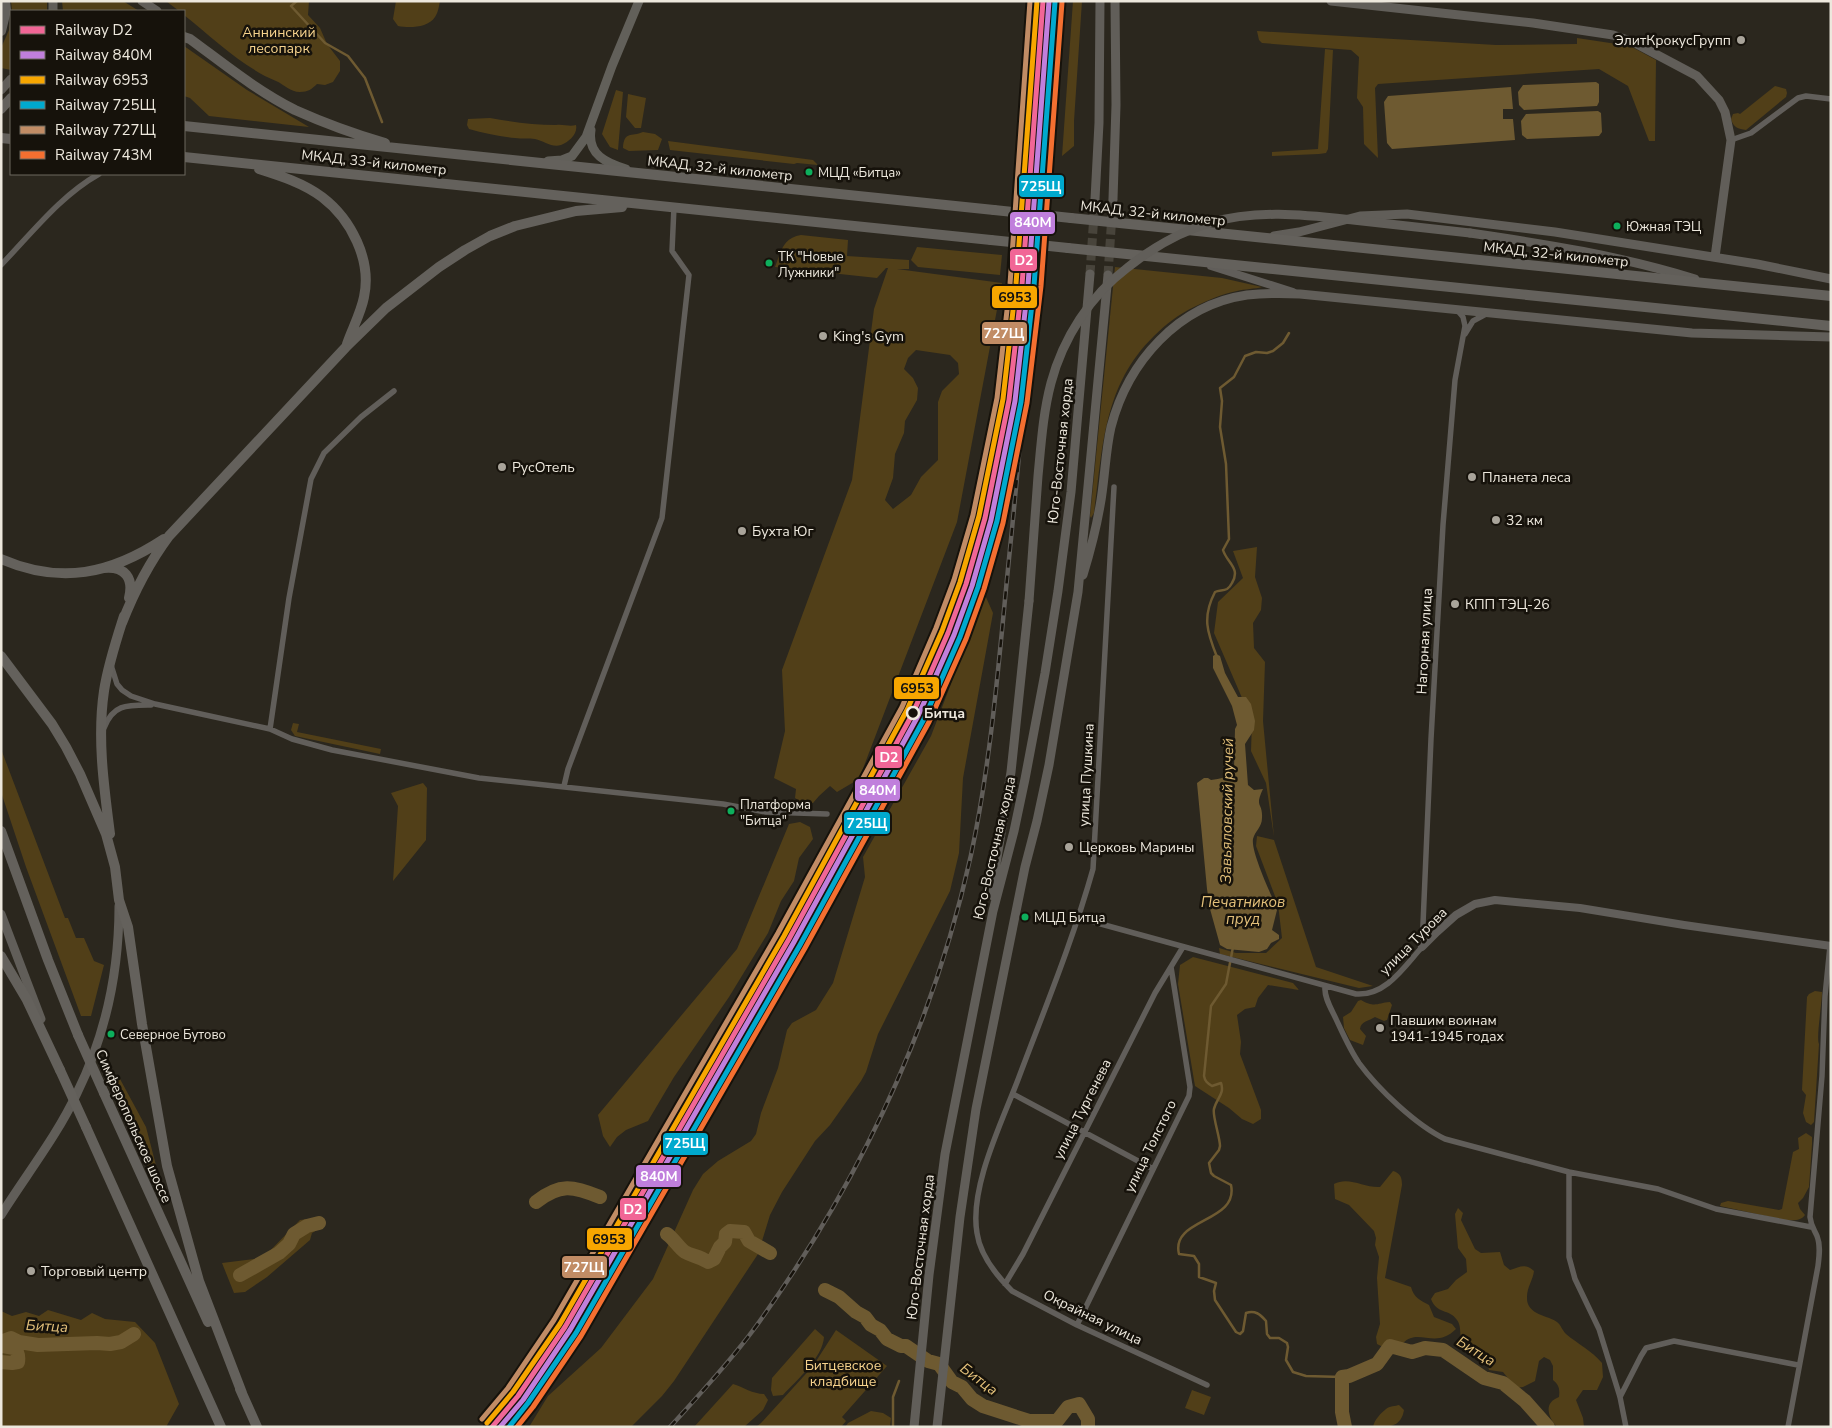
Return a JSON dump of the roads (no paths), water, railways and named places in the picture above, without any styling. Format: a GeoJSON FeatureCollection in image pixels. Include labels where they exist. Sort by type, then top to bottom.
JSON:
{"type":"FeatureCollection","features":[{"type":"Feature","properties":{"kind":"highway"},"geometry":{"type":"LineString","coordinates":[[1,31],[6,10],[5,1]]}},
{"type":"Feature","properties":{"kind":"highway"},"geometry":{"type":"LineString","coordinates":[[186,37],[253,85],[295,110],[352,133],[422,151]]}},
{"type":"Feature","properties":{"kind":"highway"},"geometry":{"type":"LineString","coordinates":[[1,108],[10,99]]}},
{"type":"Feature","properties":{"kind":"highway","name":"МКАД, 33-й километр"},"geometry":{"type":"LineString","coordinates":[[185,126],[536,163]]}},
{"type":"Feature","properties":{"kind":"highway","name":"МКАД, 33-й километр"},"geometry":{"type":"LineString","coordinates":[[185,157],[674,207]]}},
{"type":"Feature","properties":{"kind":"highway"},"geometry":{"type":"LineString","coordinates":[[207,159],[249,166],[282,176],[304,185],[339,212],[359,246],[366,280],[364,298],[346,347]]}},
{"type":"Feature","properties":{"kind":"highway","name":"МКАД, 32-й километр"},"geometry":{"type":"LineString","coordinates":[[536,163],[1831,296]]}},
{"type":"Feature","properties":{"kind":"highway"},"geometry":{"type":"LineString","coordinates":[[122,623],[132,598],[155,556],[169,536],[346,347],[386,308],[439,267],[490,236],[515,226],[576,211],[636,206],[674,207],[1831,326]]}},
{"type":"Feature","properties":{"kind":"highway"},"geometry":{"type":"LineString","coordinates":[[104,568],[145,552],[169,536]]}},
{"type":"Feature","properties":{"kind":"highway"},"geometry":{"type":"LineString","coordinates":[[1,559],[22,567],[47,572],[84,572],[114,567],[122,570],[128,577],[130,594],[110,660],[104,692],[101,736],[106,806],[116,867],[119,900],[128,927],[142,1024],[167,1166],[199,1281],[242,1393]]}},
{"type":"Feature","properties":{"kind":"highway"},"geometry":{"type":"LineString","coordinates":[[1,656],[52,724],[66,747],[95,807],[116,867]]}},
{"type":"Feature","properties":{"kind":"highway","name":"Симферопольское шоссе"},"geometry":{"type":"LineString","coordinates":[[1,831],[48,960],[78,1035],[257,1427]]}},
{"type":"Feature","properties":{"kind":"highway"},"geometry":{"type":"LineString","coordinates":[[1,956],[26,1000],[60,1070],[221,1427]]}},
{"type":"Feature","properties":{"kind":"main road"},"geometry":{"type":"LineString","coordinates":[[142,1],[156,10]]}},
{"type":"Feature","properties":{"kind":"main road"},"geometry":{"type":"LineString","coordinates":[[536,163],[562,160],[572,156],[586,136],[639,1]]}},
{"type":"Feature","properties":{"kind":"main road"},"geometry":{"type":"LineString","coordinates":[[1095,198],[1099,123],[1100,1]]}},
{"type":"Feature","properties":{"kind":"main road"},"geometry":{"type":"LineString","coordinates":[[1113,199],[1116,112],[1115,1]]}},
{"type":"Feature","properties":{"kind":"main road"},"geometry":{"type":"LineString","coordinates":[[1332,1],[1533,23],[1613,36],[1633,42],[1697,76],[1719,100],[1725,112],[1731,140],[1715,257]]}},
{"type":"Feature","properties":{"kind":"main road"},"geometry":{"type":"LineString","coordinates":[[1,90],[10,80]]}},
{"type":"Feature","properties":{"kind":"main road"},"geometry":{"type":"LineString","coordinates":[[591,124],[591,146],[598,157],[609,164],[638,173]]}},
{"type":"Feature","properties":{"kind":"main road"},"geometry":{"type":"LineString","coordinates":[[1256,238],[1300,232],[1360,216],[1407,214],[1555,232],[1715,257],[1831,279]]}},
{"type":"Feature","properties":{"kind":"main road"},"geometry":{"type":"LineString","coordinates":[[993,911],[994,876],[1012,762],[1029,601],[1041,442],[1052,382],[1061,355],[1077,323],[1097,296],[1120,273],[1149,252],[1183,233],[1210,223],[1238,217],[1294,215],[1470,233],[1557,246],[1618,258],[1707,283]]}},
{"type":"Feature","properties":{"kind":"main road","name":"Юго-Восточная хорда"},"geometry":{"type":"LineString","coordinates":[[914,1427],[929,1275],[945,1154],[993,911],[1023,788],[1057,600],[1072,482],[1090,274]]}},
{"type":"Feature","properties":{"kind":"main road"},"geometry":{"type":"LineString","coordinates":[[937,1427],[960,1217],[976,1108],[1025,867],[1049,766],[1078,592],[1108,275]]}},
{"type":"Feature","properties":{"kind":"main road"},"geometry":{"type":"LineString","coordinates":[[1078,592],[1096,527],[1114,415],[1126,387],[1144,357],[1158,340],[1172,328],[1210,306],[1246,296],[1269,293],[1300,294],[1692,333],[1831,338]]}},
{"type":"Feature","properties":{"kind":"main road"},"geometry":{"type":"LineString","coordinates":[[1,1215],[68,1110],[77,1094],[99,1042],[114,980],[119,900]]}},
{"type":"Feature","properties":{"kind":"main road"},"geometry":{"type":"LineString","coordinates":[[1,914],[60,1070]]}},
{"type":"Feature","properties":{"kind":"street"},"geometry":{"type":"LineString","coordinates":[[1731,140],[1751,133],[1798,98],[1806,96],[1831,99]]}},
{"type":"Feature","properties":{"kind":"street"},"geometry":{"type":"LineString","coordinates":[[1,265],[61,202],[75,189],[96,175]]}},
{"type":"Feature","properties":{"kind":"street"},"geometry":{"type":"LineString","coordinates":[[564,786],[568,768],[662,518],[689,275],[672,251],[674,207]]}},
{"type":"Feature","properties":{"kind":"street"},"geometry":{"type":"LineString","coordinates":[[1192,260],[1300,294]]}},
{"type":"Feature","properties":{"kind":"street","name":"Нагорная улица"},"geometry":{"type":"LineString","coordinates":[[1422,947],[1443,525],[1456,380],[1464,336],[1463,317],[1460,311],[1455,310]]}},
{"type":"Feature","properties":{"kind":"street","name":"Нагорная улица"},"geometry":{"type":"LineString","coordinates":[[1464,336],[1477,318],[1490,313]]}},
{"type":"Feature","properties":{"kind":"street"},"geometry":{"type":"LineString","coordinates":[[270,729],[289,598],[311,479],[324,454],[361,417],[394,391]]}},
{"type":"Feature","properties":{"kind":"street","name":"улица Пушкина"},"geometry":{"type":"LineString","coordinates":[[983,1254],[977,1234],[976,1215],[986,1164],[1079,918],[1093,869],[1114,487]]}},
{"type":"Feature","properties":{"kind":"street"},"geometry":{"type":"LineString","coordinates":[[110,660],[114,677],[122,690],[131,696],[155,704],[270,729],[292,739],[332,750],[479,778],[723,804],[766,812],[827,814]]}},
{"type":"Feature","properties":{"kind":"street"},"geometry":{"type":"LineString","coordinates":[[101,736],[110,716],[117,709],[130,705],[155,704]]}},
{"type":"Feature","properties":{"kind":"street","name":"улица Турова"},"geometry":{"type":"LineString","coordinates":[[1079,918],[1325,987],[1364,995],[1376,992],[1393,979],[1422,947],[1456,915],[1476,904],[1496,900],[1580,908],[1684,926],[1830,946]]}},
{"type":"Feature","properties":{"kind":"street"},"geometry":{"type":"LineString","coordinates":[[1788,1427],[1792,1412],[1798,1365],[1818,1266],[1819,1244],[1817,1234],[1811,1227],[1810,1217],[1822,1076],[1825,996],[1830,946]]}},
{"type":"Feature","properties":{"kind":"street","name":"улица Тургенева"},"geometry":{"type":"LineString","coordinates":[[1005,1284],[1023,1254],[1155,993],[1183,947]]}},
{"type":"Feature","properties":{"kind":"street","name":"улица Толстого"},"geometry":{"type":"LineString","coordinates":[[1077,1325],[1189,1096],[1190,1087],[1171,967]]}},
{"type":"Feature","properties":{"kind":"street"},"geometry":{"type":"LineString","coordinates":[[1325,987],[1326,996],[1333,1014],[1358,1062],[1374,1082],[1416,1121],[1432,1133],[1445,1139],[1569,1172],[1658,1189],[1716,1208],[1811,1227]]}},
{"type":"Feature","properties":{"kind":"street"},"geometry":{"type":"LineString","coordinates":[[1013,1094],[1153,1170]]}},
{"type":"Feature","properties":{"kind":"street"},"geometry":{"type":"LineString","coordinates":[[1569,1172],[1569,1257],[1575,1279],[1599,1329],[1620,1397],[1626,1427]]}},
{"type":"Feature","properties":{"kind":"street","name":"Окрайная улица"},"geometry":{"type":"LineString","coordinates":[[983,1254],[1012,1291],[1077,1325],[1206,1385]]}},
{"type":"Feature","properties":{"kind":"street"},"geometry":{"type":"LineString","coordinates":[[1620,1397],[1646,1348],[1674,1341],[1798,1365]]}},
{"type":"Feature","properties":{"kind":"water"},"geometry":{"type":"Polygon","coordinates":[[[1596,82],[1599,84],[1599,102],[1597,106],[1524,110],[1519,105],[1518,92],[1523,85],[1596,82]]]}},
{"type":"Feature","properties":{"kind":"water"},"geometry":{"type":"Polygon","coordinates":[[[1511,87],[1513,109],[1503,109],[1503,119],[1513,119],[1515,140],[1392,149],[1387,143],[1384,102],[1388,96],[1511,87]]]}},
{"type":"Feature","properties":{"kind":"water"},"geometry":{"type":"Polygon","coordinates":[[[1598,111],[1601,113],[1602,132],[1599,136],[1527,139],[1522,135],[1521,121],[1526,114],[1598,111]]]}},
{"type":"Feature","properties":{"kind":"water","name":"Печатников пруд"},"geometry":{"type":"Polygon","coordinates":[[[1216,654],[1220,656],[1225,673],[1238,697],[1246,697],[1251,704],[1255,721],[1254,730],[1245,744],[1248,785],[1254,790],[1263,789],[1259,799],[1262,821],[1254,836],[1253,845],[1277,910],[1272,930],[1279,935],[1279,939],[1271,943],[1267,949],[1259,952],[1227,949],[1220,945],[1210,909],[1207,889],[1197,783],[1204,778],[1211,780],[1224,777],[1234,769],[1235,729],[1237,725],[1232,706],[1213,668],[1213,656],[1216,654]]]}},
{"type":"Feature","properties":{"kind":"waterway"},"geometry":{"type":"LineString","coordinates":[[297,1],[291,6],[325,43],[348,56],[365,78],[382,122]]}},
{"type":"Feature","properties":{"kind":"waterway","name":"Завьяловский ручей"},"geometry":{"type":"LineString","coordinates":[[1217,657],[1207,624],[1208,609],[1215,592],[1229,588],[1235,573],[1223,550],[1229,539],[1226,464],[1220,427],[1222,401],[1220,388],[1234,377],[1245,356],[1256,352],[1267,353],[1273,351],[1283,343],[1289,333]]}},
{"type":"Feature","properties":{"kind":"waterway","name":"Завьяловский ручей"},"geometry":{"type":"LineString","coordinates":[[1233,947],[1226,984],[1211,1006],[1204,1076],[1206,1082],[1212,1086],[1221,1083],[1222,1087],[1214,1112],[1220,1146],[1209,1163],[1211,1173],[1231,1185],[1231,1197],[1225,1207],[1216,1214],[1184,1233],[1179,1242],[1179,1254],[1194,1256],[1199,1264],[1199,1277],[1216,1283],[1214,1291],[1215,1300],[1236,1332],[1240,1334],[1243,1331],[1246,1313],[1257,1313],[1266,1321],[1267,1334],[1270,1338],[1279,1338],[1287,1343],[1286,1360],[1293,1372],[1306,1376],[1342,1377]]}},
{"type":"Feature","properties":{"kind":"waterway","name":"Битца"},"geometry":{"type":"LineString","coordinates":[[536,1202],[552,1192],[567,1188],[582,1190],[600,1197]]}},
{"type":"Feature","properties":{"kind":"waterway","name":"Битца"},"geometry":{"type":"LineString","coordinates":[[240,1275],[279,1253],[289,1244],[294,1234],[307,1226],[319,1223]]}},
{"type":"Feature","properties":{"kind":"waterway","name":"Битца"},"geometry":{"type":"LineString","coordinates":[[667,1234],[685,1252],[708,1262],[714,1259],[725,1242],[726,1234],[730,1231],[744,1232],[749,1241],[770,1253]]}},
{"type":"Feature","properties":{"kind":"waterway","name":"Битца"},"geometry":{"type":"LineString","coordinates":[[825,1290],[839,1297],[856,1312],[865,1317],[887,1339],[901,1346],[906,1346],[928,1361],[939,1364],[952,1382],[962,1387],[972,1399],[983,1406],[1029,1421],[1057,1421],[1068,1407],[1079,1404],[1088,1419],[1088,1427]]}},
{"type":"Feature","properties":{"kind":"waterway","name":"Битца"},"geometry":{"type":"LineString","coordinates":[[1,1362],[18,1362],[18,1354],[14,1348],[3,1346],[3,1341],[11,1338],[19,1342],[38,1345],[110,1344],[121,1342],[134,1334]]}},
{"type":"Feature","properties":{"kind":"waterway","name":"Битца"},"geometry":{"type":"LineString","coordinates":[[1345,1427],[1342,1412],[1342,1377],[1377,1364],[1390,1346],[1412,1352],[1425,1348],[1443,1350],[1484,1378],[1503,1383],[1525,1401],[1548,1427]]}},
{"type":"Feature","properties":{"kind":"waterway"},"geometry":{"type":"LineString","coordinates":[[893,1427],[893,1397],[899,1381]]}},
{"type":"Feature","properties":{"kind":"tunnel"},"geometry":{"type":"LineString","coordinates":[[1090,274],[1095,199]]}},
{"type":"Feature","properties":{"kind":"tunnel"},"geometry":{"type":"LineString","coordinates":[[1108,275],[1113,199]]}},
{"type":"Feature","properties":{"kind":"railway"},"geometry":{"type":"LineString","coordinates":[[670,1427],[724,1367],[754,1329],[826,1219],[858,1162],[887,1103],[913,1043],[936,982],[955,919],[979,816],[995,698],[1023,405],[1054,1]]}},
{"type":"Feature","properties":{"kind":"rail line","name":"727Щ"},"geometry":{"type":"LineString","coordinates":[[482,1419],[508,1388],[554,1320],[778,933],[902,707],[936,628],[954,580],[973,515],[997,398],[1010,284],[1030,1]]}},
{"type":"Feature","properties":{"kind":"rail line","name":"6953"},"geometry":{"type":"LineString","coordinates":[[487,1423],[513,1392],[560,1324],[784,936],[907,710],[942,631],[960,582],[979,516],[1003,399],[1016,284],[1037,1]]}},
{"type":"Feature","properties":{"kind":"rail line","name":"D2"},"geometry":{"type":"LineString","coordinates":[[492,1427],[518,1396],[565,1327],[789,939],[913,713],[948,633],[966,584],[985,518],[1009,400],[1022,285],[1043,1]]}},
{"type":"Feature","properties":{"kind":"rail line","name":"840М"},"geometry":{"type":"LineString","coordinates":[[500,1427],[523,1400],[570,1330],[794,942],[918,716],[954,635],[972,586],[991,520],[1015,401],[1028,285],[1049,1]]}},
{"type":"Feature","properties":{"kind":"rail line","name":"725Щ"},"geometry":{"type":"LineString","coordinates":[[509,1427],[528,1403],[576,1333],[800,945],[924,719],[960,637],[978,587],[997,521],[1021,402],[1034,286],[1055,2]]}},
{"type":"Feature","properties":{"kind":"rail line","name":"743М"},"geometry":{"type":"LineString","coordinates":[[517,1427],[533,1407],[581,1336],[805,948],[929,722],[966,639],[984,589],[1003,523],[1027,403],[1041,286],[1062,2]]}},
{"type":"Feature","properties":{"kind":"place","name":"ЭлитКрокусГрупп"},"geometry":{"type":"Point","coordinates":[1741,40]}},
{"type":"Feature","properties":{"kind":"place","name":"МЦД «Битца»"},"geometry":{"type":"Point","coordinates":[809,172]}},
{"type":"Feature","properties":{"kind":"place","name":"Южная ТЭЦ"},"geometry":{"type":"Point","coordinates":[1617,226]}},
{"type":"Feature","properties":{"kind":"place","name":"ТК \"Новые Лужники\""},"geometry":{"type":"Point","coordinates":[769,263]}},
{"type":"Feature","properties":{"kind":"place","name":"King's Gym"},"geometry":{"type":"Point","coordinates":[823,336]}},
{"type":"Feature","properties":{"kind":"place","name":"РусОтель"},"geometry":{"type":"Point","coordinates":[502,467]}},
{"type":"Feature","properties":{"kind":"place","name":"Планета леса"},"geometry":{"type":"Point","coordinates":[1472,477]}},
{"type":"Feature","properties":{"kind":"place","name":"32 км"},"geometry":{"type":"Point","coordinates":[1496,520]}},
{"type":"Feature","properties":{"kind":"place","name":"Бухта Юг"},"geometry":{"type":"Point","coordinates":[742,531]}},
{"type":"Feature","properties":{"kind":"place","name":"КПП ТЭЦ-26"},"geometry":{"type":"Point","coordinates":[1455,604]}},
{"type":"Feature","properties":{"kind":"place","name":"Битца"},"geometry":{"type":"Point","coordinates":[913,713]}},
{"type":"Feature","properties":{"kind":"place","name":"Платформа \"Битца\""},"geometry":{"type":"Point","coordinates":[731,811]}},
{"type":"Feature","properties":{"kind":"place","name":"Церковь Марины"},"geometry":{"type":"Point","coordinates":[1069,847]}},
{"type":"Feature","properties":{"kind":"place","name":"МЦД Битца"},"geometry":{"type":"Point","coordinates":[1025,917]}},
{"type":"Feature","properties":{"kind":"place","name":"Павшим воинам 1941-1945 годах"},"geometry":{"type":"Point","coordinates":[1380,1028]}},
{"type":"Feature","properties":{"kind":"place","name":"Северное Бутово"},"geometry":{"type":"Point","coordinates":[111,1034]}},
{"type":"Feature","properties":{"kind":"place","name":"Торговый центр"},"geometry":{"type":"Point","coordinates":[31,1271]}},
{"type":"Feature","properties":{"kind":"park label","name":"Аннинский лесопарк"},"geometry":{"type":"Point","coordinates":[279,40]}},
{"type":"Feature","properties":{"kind":"park label","name":"Битцевское кладбище"},"geometry":{"type":"Point","coordinates":[843,1374]}}]}
